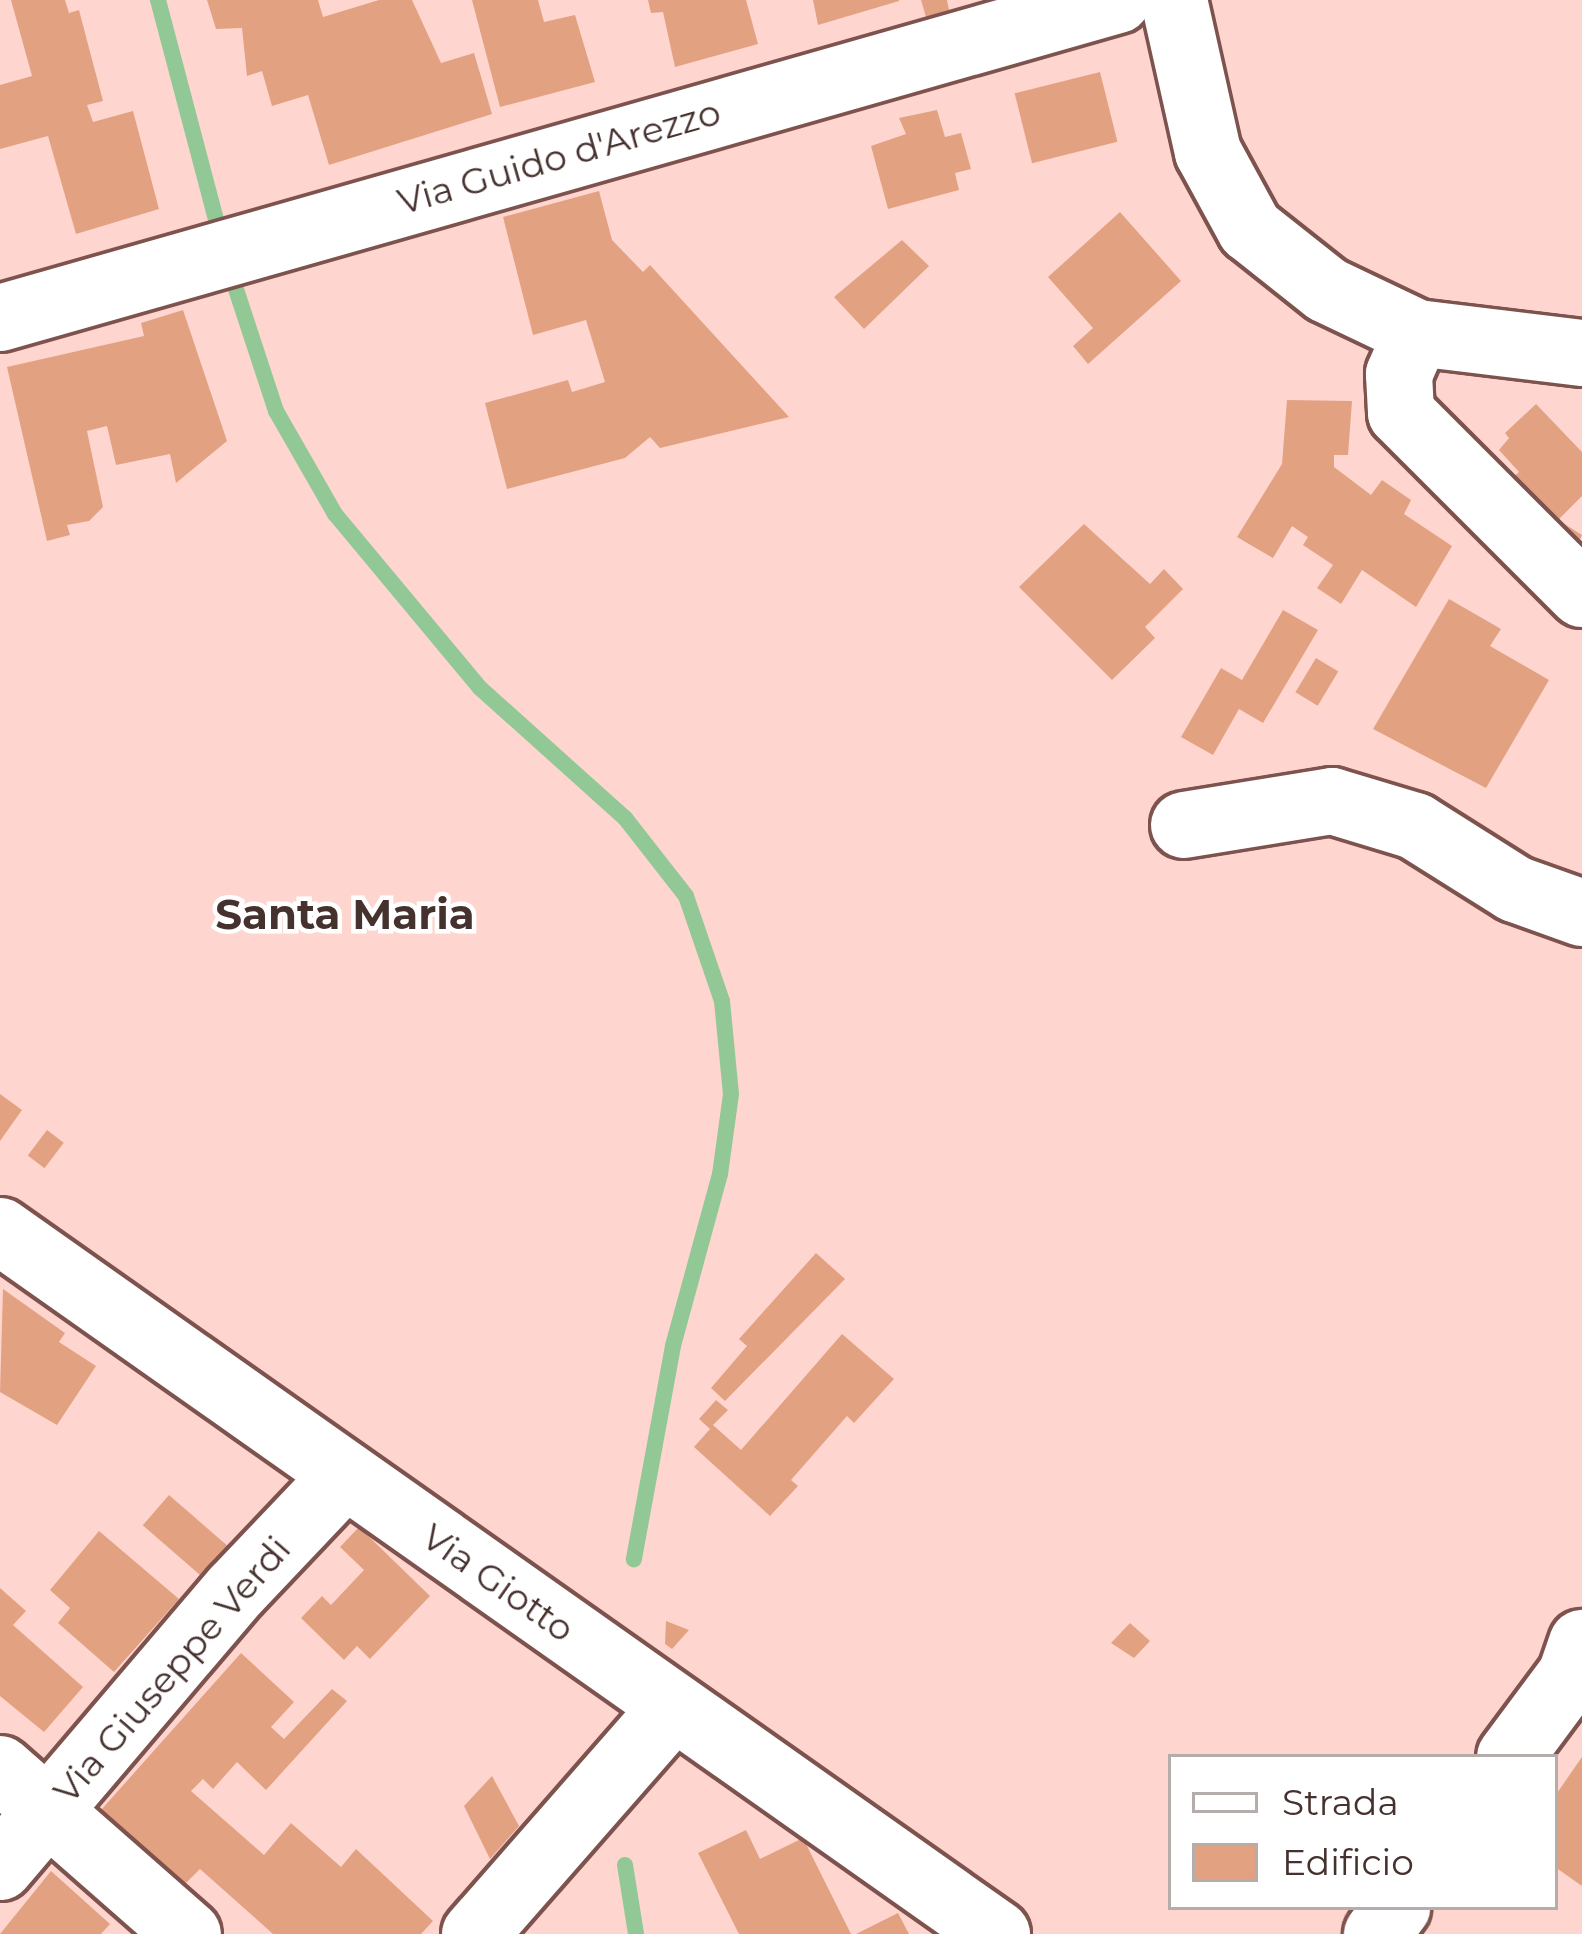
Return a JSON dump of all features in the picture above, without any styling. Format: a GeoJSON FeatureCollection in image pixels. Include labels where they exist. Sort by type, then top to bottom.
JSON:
{"type":"FeatureCollection","features":[{"type":"Feature","properties":{"kind":"street","name":"Via Guido d'Arezzo"},"geometry":{"type":"LineString","coordinates":[[0,318],[1118,0]]}},
{"type":"Feature","properties":{"kind":"street"},"geometry":{"type":"LineString","coordinates":[[1174,0],[1208,152],[1250,229],[1328,290],[1417,333],[1582,353]]}},
{"type":"Feature","properties":{"kind":"street"},"geometry":{"type":"LineString","coordinates":[[1417,333],[1399,374],[1401,413],[1582,594]]}},
{"type":"Feature","properties":{"kind":"street"},"geometry":{"type":"LineString","coordinates":[[1184,825],[1332,801],[1414,826],[1515,890],[1582,913]]}},
{"type":"Feature","properties":{"kind":"street","name":"Via Giotto"},"geometry":{"type":"LineString","coordinates":[[0,1231],[997,1934]]}},
{"type":"Feature","properties":{"kind":"street","name":"Via Giuseppe Verdi"},"geometry":{"type":"LineString","coordinates":[[0,1867],[236,1590],[345,1475]]}},
{"type":"Feature","properties":{"kind":"street"},"geometry":{"type":"LineString","coordinates":[[1512,1754],[1571,1675],[1582,1643]]}},
{"type":"Feature","properties":{"kind":"street"},"geometry":{"type":"LineString","coordinates":[[475,1934],[674,1707]]}},
{"type":"Feature","properties":{"kind":"street"},"geometry":{"type":"LineString","coordinates":[[0,1769],[188,1934]]}},
{"type":"Feature","properties":{"kind":"building"},"geometry":{"type":"Polygon","coordinates":[[[11,0],[65,0],[69,13],[79,10],[103,101],[87,105],[93,122],[133,111],[159,209],[76,234],[48,136],[0,149],[0,85],[32,76],[11,0]]]}},
{"type":"Feature","properties":{"kind":"building"},"geometry":{"type":"Polygon","coordinates":[[[207,0],[318,0],[323,17],[379,0],[412,0],[441,63],[474,53],[492,114],[329,165],[308,95],[272,106],[262,71],[247,76],[242,28],[216,29],[207,0]]]}},
{"type":"Feature","properties":{"kind":"building"},"geometry":{"type":"Polygon","coordinates":[[[472,0],[538,0],[544,22],[575,15],[595,82],[500,107],[472,0]]]}},
{"type":"Feature","properties":{"kind":"building"},"geometry":{"type":"Polygon","coordinates":[[[648,0],[746,0],[758,44],[675,67],[663,12],[651,13],[648,0]]]}},
{"type":"Feature","properties":{"kind":"building"},"geometry":{"type":"Polygon","coordinates":[[[813,0],[899,0],[899,1],[818,25],[813,0]]]}},
{"type":"Feature","properties":{"kind":"building"},"geometry":{"type":"Polygon","coordinates":[[[921,0],[947,0],[949,10],[926,17],[921,0]]]}},
{"type":"Feature","properties":{"kind":"building"},"geometry":{"type":"Polygon","coordinates":[[[1100,72],[1117,142],[1032,163],[1015,93],[1100,72]]]}},
{"type":"Feature","properties":{"kind":"building"},"geometry":{"type":"Polygon","coordinates":[[[937,110],[945,137],[961,133],[971,169],[955,173],[959,190],[888,209],[871,146],[906,134],[899,118],[937,110]]]}},
{"type":"Feature","properties":{"kind":"building"},"geometry":{"type":"Polygon","coordinates":[[[599,191],[612,240],[643,272],[650,265],[789,417],[660,448],[650,437],[625,458],[507,489],[485,403],[568,380],[572,392],[605,382],[586,320],[533,335],[503,217],[599,191]]]}},
{"type":"Feature","properties":{"kind":"building"},"geometry":{"type":"Polygon","coordinates":[[[1120,212],[1181,281],[1088,364],[1073,346],[1093,328],[1048,277],[1120,212]]]}},
{"type":"Feature","properties":{"kind":"building"},"geometry":{"type":"Polygon","coordinates":[[[902,240],[929,266],[864,329],[834,297],[902,240]]]}},
{"type":"Feature","properties":{"kind":"building"},"geometry":{"type":"Polygon","coordinates":[[[183,310],[227,441],[176,483],[170,454],[116,465],[107,426],[87,431],[103,507],[89,521],[67,525],[70,535],[47,541],[7,367],[144,336],[141,323],[183,310]]]}},
{"type":"Feature","properties":{"kind":"building"},"geometry":{"type":"Polygon","coordinates":[[[1287,400],[1352,401],[1348,455],[1334,455],[1334,467],[1371,495],[1382,480],[1411,500],[1404,514],[1452,546],[1416,607],[1362,570],[1341,604],[1317,588],[1333,565],[1303,545],[1308,537],[1292,526],[1273,558],[1237,537],[1282,464],[1287,400]]]}},
{"type":"Feature","properties":{"kind":"building"},"geometry":{"type":"Polygon","coordinates":[[[1536,404],[1582,452],[1582,496],[1558,520],[1582,535],[1572,556],[1504,486],[1519,472],[1499,450],[1509,438],[1505,433],[1536,404]]]}},
{"type":"Feature","properties":{"kind":"building"},"geometry":{"type":"Polygon","coordinates":[[[1084,524],[1150,584],[1164,569],[1183,589],[1145,627],[1155,638],[1112,680],[1019,587],[1084,524]]]}},
{"type":"Feature","properties":{"kind":"building"},"geometry":{"type":"Polygon","coordinates":[[[1449,599],[1501,629],[1490,646],[1549,680],[1486,788],[1373,729],[1449,599]]]}},
{"type":"Feature","properties":{"kind":"building"},"geometry":{"type":"Polygon","coordinates":[[[1283,610],[1318,630],[1263,723],[1239,709],[1213,755],[1181,737],[1221,668],[1242,680],[1283,610]]]}},
{"type":"Feature","properties":{"kind":"building"},"geometry":{"type":"Polygon","coordinates":[[[1316,658],[1338,671],[1318,706],[1295,692],[1316,658]]]}},
{"type":"Feature","properties":{"kind":"building"},"geometry":{"type":"Polygon","coordinates":[[[0,1094],[22,1110],[0,1141],[0,1094]]]}},
{"type":"Feature","properties":{"kind":"building"},"geometry":{"type":"Polygon","coordinates":[[[47,1130],[64,1143],[45,1168],[28,1156],[47,1130]]]}},
{"type":"Feature","properties":{"kind":"building"},"geometry":{"type":"Polygon","coordinates":[[[816,1253],[845,1279],[725,1401],[711,1388],[747,1346],[739,1339],[816,1253]]]}},
{"type":"Feature","properties":{"kind":"building"},"geometry":{"type":"Polygon","coordinates":[[[3,1289],[65,1333],[59,1342],[96,1366],[57,1425],[0,1392],[3,1289]]]}},
{"type":"Feature","properties":{"kind":"building"},"geometry":{"type":"Polygon","coordinates":[[[842,1334],[894,1379],[854,1423],[847,1416],[791,1480],[798,1486],[770,1516],[694,1447],[710,1429],[699,1419],[716,1400],[728,1410],[713,1425],[741,1450],[842,1334]]]}},
{"type":"Feature","properties":{"kind":"building"},"geometry":{"type":"Polygon","coordinates":[[[169,1495],[227,1546],[201,1576],[143,1525],[169,1495]]]}},
{"type":"Feature","properties":{"kind":"building"},"geometry":{"type":"Polygon","coordinates":[[[359,1527],[430,1596],[370,1659],[357,1646],[344,1660],[301,1618],[322,1596],[331,1605],[364,1570],[340,1547],[359,1527]]]}},
{"type":"Feature","properties":{"kind":"building"},"geometry":{"type":"Polygon","coordinates":[[[99,1531],[179,1599],[114,1672],[58,1623],[70,1608],[50,1590],[99,1531]]]}},
{"type":"Feature","properties":{"kind":"building"},"geometry":{"type":"Polygon","coordinates":[[[0,1588],[26,1611],[13,1625],[83,1687],[44,1732],[0,1696],[0,1588]]]}},
{"type":"Feature","properties":{"kind":"building"},"geometry":{"type":"Polygon","coordinates":[[[666,1621],[689,1630],[672,1649],[665,1644],[666,1621]]]}},
{"type":"Feature","properties":{"kind":"building"},"geometry":{"type":"Polygon","coordinates":[[[1130,1623],[1150,1641],[1134,1658],[1111,1643],[1130,1623]]]}},
{"type":"Feature","properties":{"kind":"building"},"geometry":{"type":"Polygon","coordinates":[[[241,1653],[294,1702],[271,1727],[284,1739],[332,1689],[347,1701],[266,1790],[237,1762],[213,1789],[203,1779],[191,1791],[264,1855],[291,1823],[341,1867],[356,1849],[433,1921],[421,1934],[273,1934],[200,1869],[184,1885],[101,1810],[241,1653]]]}},
{"type":"Feature","properties":{"kind":"building"},"geometry":{"type":"Polygon","coordinates":[[[1582,1757],[1582,1886],[1558,1869],[1558,1792],[1582,1757]]]}},
{"type":"Feature","properties":{"kind":"building"},"geometry":{"type":"Polygon","coordinates":[[[492,1776],[519,1826],[490,1859],[464,1806],[492,1776]]]}},
{"type":"Feature","properties":{"kind":"building"},"geometry":{"type":"Polygon","coordinates":[[[746,1830],[760,1859],[803,1838],[851,1934],[739,1934],[698,1853],[746,1830]]]}},
{"type":"Feature","properties":{"kind":"building"},"geometry":{"type":"Polygon","coordinates":[[[51,1871],[110,1924],[101,1934],[0,1934],[51,1871]]]}},
{"type":"Feature","properties":{"kind":"building"},"geometry":{"type":"Polygon","coordinates":[[[898,1913],[909,1934],[856,1934],[898,1913]]]}},
{"type":"Feature","properties":{"kind":"waterway"},"geometry":{"type":"LineString","coordinates":[[158,0],[222,243]]}},
{"type":"Feature","properties":{"kind":"waterway"},"geometry":{"type":"LineString","coordinates":[[229,268],[276,411],[335,514],[480,688],[625,818],[686,896],[722,1001],[731,1094],[720,1174],[673,1346],[634,1559]]}},
{"type":"Feature","properties":{"kind":"waterway"},"geometry":{"type":"LineString","coordinates":[[625,1865],[636,1934]]}},
{"type":"Feature","properties":{"kind":"district","name":"Santa Maria"},"geometry":{"type":"Point","coordinates":[345,914]}}]}
